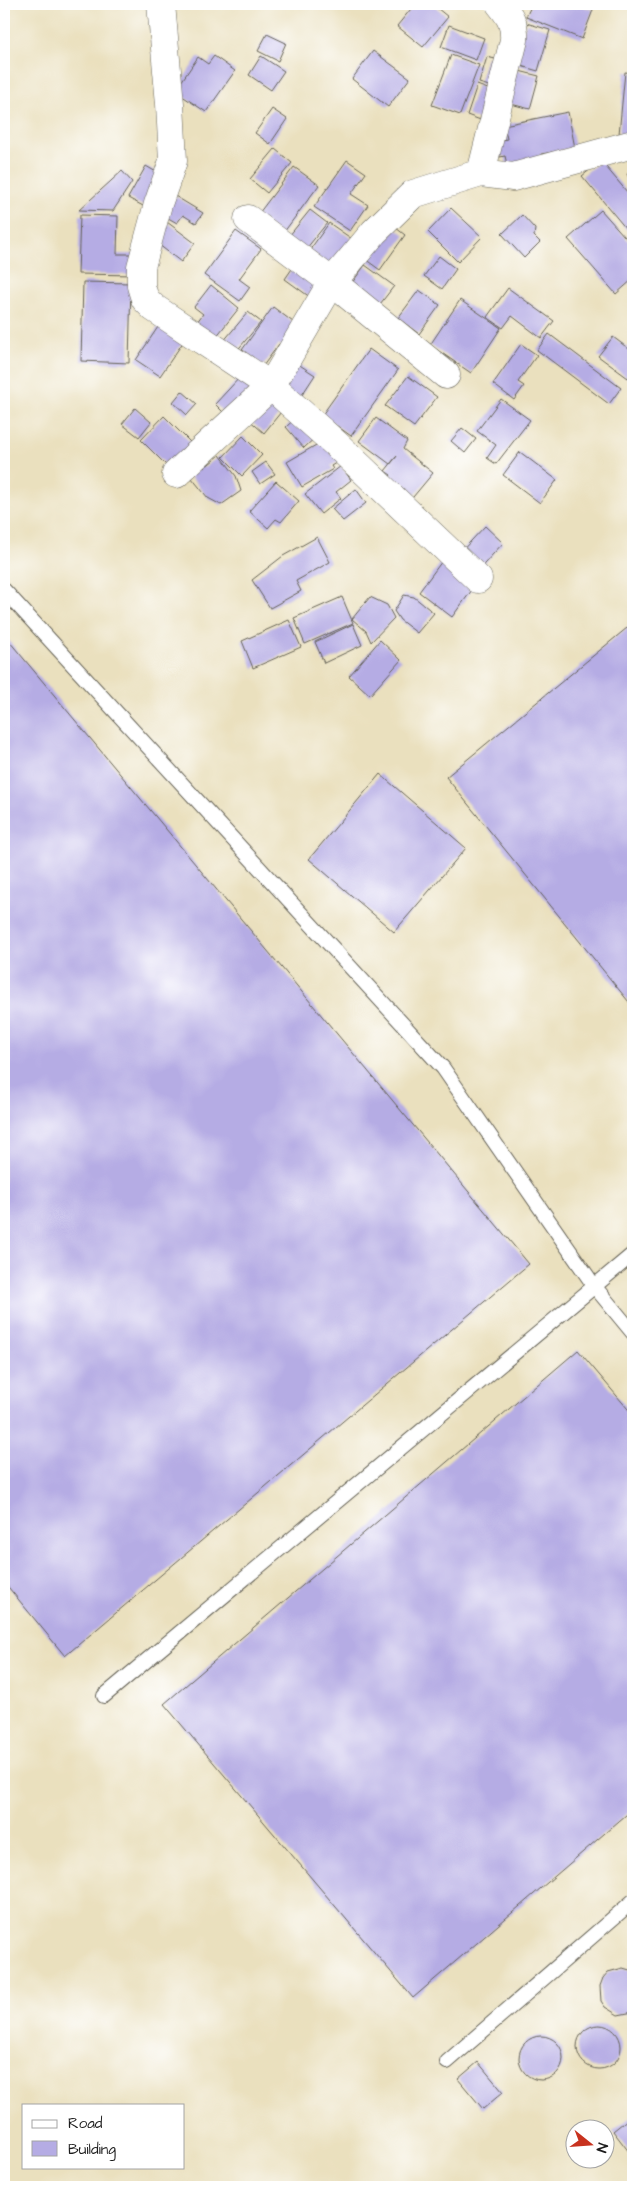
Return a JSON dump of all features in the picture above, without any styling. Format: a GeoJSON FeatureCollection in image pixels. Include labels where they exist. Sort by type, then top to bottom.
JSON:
{"type":"FeatureCollection","features":[{"type":"Feature","properties":{"kind":"street"},"geometry":{"type":"LineString","coordinates":[[161,4],[173,161],[158,204],[141,267],[145,299],[154,308],[271,386],[336,444],[478,579]]}},
{"type":"Feature","properties":{"kind":"street"},"geometry":{"type":"LineString","coordinates":[[481,172],[514,40],[515,28],[513,22],[500,4]]}},
{"type":"Feature","properties":{"kind":"street"},"geometry":{"type":"LineString","coordinates":[[176,474],[271,386],[332,282],[374,232],[413,194],[481,172],[513,177],[633,144]]}},
{"type":"Feature","properties":{"kind":"street"},"geometry":{"type":"LineString","coordinates":[[248,219],[332,282],[446,375]]}},
{"type":"Feature","properties":{"kind":"lane"},"geometry":{"type":"LineString","coordinates":[[4,590],[443,1068],[595,1287],[633,1333]]}},
{"type":"Feature","properties":{"kind":"lane"},"geometry":{"type":"LineString","coordinates":[[104,1696],[633,1254]]}},
{"type":"Feature","properties":{"kind":"lane"},"geometry":{"type":"LineString","coordinates":[[447,2062],[633,1901]]}},
{"type":"Feature","properties":{"kind":"building"},"geometry":{"type":"Polygon","coordinates":[[[415,4],[432,4],[448,17],[423,47],[397,26],[415,4]]]}},
{"type":"Feature","properties":{"kind":"building"},"geometry":{"type":"Polygon","coordinates":[[[532,4],[578,4],[593,10],[582,39],[526,17],[532,4]]]}},
{"type":"Feature","properties":{"kind":"building"},"geometry":{"type":"Polygon","coordinates":[[[526,23],[550,30],[538,71],[514,64],[526,23]]]}},
{"type":"Feature","properties":{"kind":"building"},"geometry":{"type":"Polygon","coordinates":[[[449,25],[484,38],[476,60],[441,47],[449,25]]]}},
{"type":"Feature","properties":{"kind":"building"},"geometry":{"type":"Polygon","coordinates":[[[267,34],[286,43],[278,61],[258,51],[267,34]]]}},
{"type":"Feature","properties":{"kind":"building"},"geometry":{"type":"Polygon","coordinates":[[[373,51],[410,78],[388,107],[352,79],[373,51]]]}},
{"type":"Feature","properties":{"kind":"building"},"geometry":{"type":"Polygon","coordinates":[[[451,55],[479,65],[460,115],[432,105],[451,55]]]}},
{"type":"Feature","properties":{"kind":"building"},"geometry":{"type":"Polygon","coordinates":[[[214,56],[235,71],[206,112],[175,91],[198,57],[208,64],[214,56]]]}},
{"type":"Feature","properties":{"kind":"building"},"geometry":{"type":"Polygon","coordinates":[[[261,56],[284,71],[271,90],[249,75],[261,56]]]}},
{"type":"Feature","properties":{"kind":"building"},"geometry":{"type":"Polygon","coordinates":[[[487,57],[503,61],[496,88],[479,83],[487,57]]]}},
{"type":"Feature","properties":{"kind":"building"},"geometry":{"type":"Polygon","coordinates":[[[515,70],[539,76],[530,109],[507,103],[515,70]]]}},
{"type":"Feature","properties":{"kind":"building"},"geometry":{"type":"Polygon","coordinates":[[[625,72],[633,73],[633,136],[619,134],[625,72]]]}},
{"type":"Feature","properties":{"kind":"building"},"geometry":{"type":"Polygon","coordinates":[[[477,85],[496,92],[486,122],[467,115],[477,85]]]}},
{"type":"Feature","properties":{"kind":"building"},"geometry":{"type":"Polygon","coordinates":[[[272,109],[287,119],[270,144],[255,133],[272,109]]]}},
{"type":"Feature","properties":{"kind":"building"},"geometry":{"type":"Polygon","coordinates":[[[568,112],[575,148],[541,154],[542,162],[508,169],[505,156],[500,157],[497,141],[507,139],[504,125],[568,112]]]}},
{"type":"Feature","properties":{"kind":"building"},"geometry":{"type":"Polygon","coordinates":[[[275,149],[292,163],[267,193],[250,179],[275,149]]]}},
{"type":"Feature","properties":{"kind":"building"},"geometry":{"type":"Polygon","coordinates":[[[347,160],[366,173],[351,194],[368,205],[350,231],[314,207],[347,160]]]}},
{"type":"Feature","properties":{"kind":"building"},"geometry":{"type":"Polygon","coordinates":[[[601,161],[633,199],[633,224],[627,230],[582,176],[601,161]]]}},
{"type":"Feature","properties":{"kind":"building"},"geometry":{"type":"Polygon","coordinates":[[[146,166],[163,176],[145,207],[128,198],[146,166]]]}},
{"type":"Feature","properties":{"kind":"building"},"geometry":{"type":"Polygon","coordinates":[[[294,167],[319,185],[281,236],[256,217],[294,167]]]}},
{"type":"Feature","properties":{"kind":"building"},"geometry":{"type":"Polygon","coordinates":[[[122,171],[132,182],[113,211],[79,210],[122,171]]]}},
{"type":"Feature","properties":{"kind":"building"},"geometry":{"type":"Polygon","coordinates":[[[633,171],[633,186],[627,174],[633,171]]]}},
{"type":"Feature","properties":{"kind":"building"},"geometry":{"type":"Polygon","coordinates":[[[175,196],[203,213],[196,223],[183,215],[177,223],[163,215],[175,196]]]}},
{"type":"Feature","properties":{"kind":"building"},"geometry":{"type":"Polygon","coordinates":[[[451,208],[482,237],[458,262],[428,232],[451,208]]]}},
{"type":"Feature","properties":{"kind":"building"},"geometry":{"type":"Polygon","coordinates":[[[310,210],[327,223],[302,254],[285,241],[310,210]]]}},
{"type":"Feature","properties":{"kind":"building"},"geometry":{"type":"Polygon","coordinates":[[[601,210],[633,246],[633,279],[616,294],[568,239],[601,210]]]}},
{"type":"Feature","properties":{"kind":"building"},"geometry":{"type":"Polygon","coordinates":[[[80,215],[118,216],[117,254],[135,254],[134,275],[78,274],[80,215]]]}},
{"type":"Feature","properties":{"kind":"building"},"geometry":{"type":"Polygon","coordinates":[[[522,215],[535,229],[534,236],[540,242],[524,258],[502,234],[522,215]]]}},
{"type":"Feature","properties":{"kind":"building"},"geometry":{"type":"Polygon","coordinates":[[[167,222],[195,243],[181,262],[154,241],[167,222]]]}},
{"type":"Feature","properties":{"kind":"building"},"geometry":{"type":"Polygon","coordinates":[[[329,223],[355,241],[334,270],[309,251],[329,223]]]}},
{"type":"Feature","properties":{"kind":"building"},"geometry":{"type":"Polygon","coordinates":[[[391,224],[405,235],[380,270],[365,259],[391,224]]]}},
{"type":"Feature","properties":{"kind":"building"},"geometry":{"type":"Polygon","coordinates":[[[236,231],[261,249],[239,279],[250,287],[240,301],[204,275],[236,231]]]}},
{"type":"Feature","properties":{"kind":"building"},"geometry":{"type":"Polygon","coordinates":[[[439,256],[456,269],[442,289],[424,276],[439,256]]]}},
{"type":"Feature","properties":{"kind":"building"},"geometry":{"type":"Polygon","coordinates":[[[296,263],[325,283],[314,300],[285,279],[296,263]]]}},
{"type":"Feature","properties":{"kind":"building"},"geometry":{"type":"Polygon","coordinates":[[[365,265],[394,286],[377,308],[349,287],[365,265]]]}},
{"type":"Feature","properties":{"kind":"building"},"geometry":{"type":"Polygon","coordinates":[[[83,282],[131,283],[129,363],[81,361],[83,282]]]}},
{"type":"Feature","properties":{"kind":"building"},"geometry":{"type":"Polygon","coordinates":[[[211,285],[239,308],[212,342],[193,327],[203,314],[194,307],[211,285]]]}},
{"type":"Feature","properties":{"kind":"building"},"geometry":{"type":"Polygon","coordinates":[[[508,288],[554,321],[541,338],[512,316],[503,328],[487,317],[508,288]]]}},
{"type":"Feature","properties":{"kind":"building"},"geometry":{"type":"Polygon","coordinates":[[[419,290],[440,305],[419,334],[398,318],[419,290]]]}},
{"type":"Feature","properties":{"kind":"building"},"geometry":{"type":"Polygon","coordinates":[[[460,300],[501,328],[471,373],[430,345],[460,300]]]}},
{"type":"Feature","properties":{"kind":"building"},"geometry":{"type":"Polygon","coordinates":[[[273,307],[301,328],[285,349],[279,344],[263,366],[242,350],[273,307]]]}},
{"type":"Feature","properties":{"kind":"building"},"geometry":{"type":"Polygon","coordinates":[[[248,312],[261,322],[235,353],[222,343],[248,312]]]}},
{"type":"Feature","properties":{"kind":"building"},"geometry":{"type":"Polygon","coordinates":[[[162,321],[186,338],[160,376],[136,360],[162,321]]]}},
{"type":"Feature","properties":{"kind":"building"},"geometry":{"type":"Polygon","coordinates":[[[549,334],[621,388],[609,404],[537,350],[549,334]]]}},
{"type":"Feature","properties":{"kind":"building"},"geometry":{"type":"Polygon","coordinates":[[[613,337],[633,352],[633,371],[628,378],[598,356],[613,337]]]}},
{"type":"Feature","properties":{"kind":"building"},"geometry":{"type":"Polygon","coordinates":[[[521,344],[537,355],[518,382],[524,386],[514,400],[493,384],[521,344]]]}},
{"type":"Feature","properties":{"kind":"building"},"geometry":{"type":"Polygon","coordinates":[[[369,349],[398,370],[351,436],[322,415],[369,349]]]}},
{"type":"Feature","properties":{"kind":"building"},"geometry":{"type":"Polygon","coordinates":[[[292,360],[315,375],[298,401],[276,385],[292,360]]]}},
{"type":"Feature","properties":{"kind":"building"},"geometry":{"type":"Polygon","coordinates":[[[241,376],[256,391],[230,419],[215,404],[241,376]]]}},
{"type":"Feature","properties":{"kind":"building"},"geometry":{"type":"Polygon","coordinates":[[[408,376],[437,397],[414,427],[385,406],[408,376]]]}},
{"type":"Feature","properties":{"kind":"building"},"geometry":{"type":"Polygon","coordinates":[[[182,391],[197,404],[187,415],[173,402],[182,391]]]}},
{"type":"Feature","properties":{"kind":"building"},"geometry":{"type":"Polygon","coordinates":[[[264,398],[281,412],[264,433],[247,418],[264,398]]]}},
{"type":"Feature","properties":{"kind":"building"},"geometry":{"type":"Polygon","coordinates":[[[501,399],[530,420],[496,464],[487,458],[496,445],[477,431],[501,399]]]}},
{"type":"Feature","properties":{"kind":"building"},"geometry":{"type":"Polygon","coordinates":[[[135,408],[151,422],[139,437],[122,424],[135,408]]]}},
{"type":"Feature","properties":{"kind":"building"},"geometry":{"type":"Polygon","coordinates":[[[301,413],[319,434],[304,448],[286,427],[301,413]]]}},
{"type":"Feature","properties":{"kind":"building"},"geometry":{"type":"Polygon","coordinates":[[[164,416],[196,448],[173,472],[141,440],[164,416]]]}},
{"type":"Feature","properties":{"kind":"building"},"geometry":{"type":"Polygon","coordinates":[[[376,418],[407,441],[403,449],[433,473],[408,503],[385,483],[391,475],[385,471],[397,456],[390,464],[359,441],[376,418]]]}},
{"type":"Feature","properties":{"kind":"building"},"geometry":{"type":"Polygon","coordinates":[[[462,428],[476,439],[465,453],[451,441],[462,428]]]}},
{"type":"Feature","properties":{"kind":"building"},"geometry":{"type":"Polygon","coordinates":[[[243,436],[262,455],[242,476],[223,457],[243,436]]]}},
{"type":"Feature","properties":{"kind":"building"},"geometry":{"type":"Polygon","coordinates":[[[323,441],[344,458],[331,466],[333,469],[302,487],[287,462],[323,441]]]}},
{"type":"Feature","properties":{"kind":"building"},"geometry":{"type":"Polygon","coordinates":[[[520,452],[557,480],[540,503],[503,475],[520,452]]]}},
{"type":"Feature","properties":{"kind":"building"},"geometry":{"type":"Polygon","coordinates":[[[220,455],[236,476],[241,491],[221,505],[208,498],[187,472],[199,462],[204,468],[220,455]]]}},
{"type":"Feature","properties":{"kind":"building"},"geometry":{"type":"Polygon","coordinates":[[[266,462],[275,474],[260,484],[252,472],[266,462]]]}},
{"type":"Feature","properties":{"kind":"building"},"geometry":{"type":"Polygon","coordinates":[[[341,466],[351,480],[336,492],[341,498],[321,514],[305,494],[341,466]]]}},
{"type":"Feature","properties":{"kind":"building"},"geometry":{"type":"Polygon","coordinates":[[[276,481],[299,501],[281,522],[276,519],[268,528],[249,511],[276,481]]]}},
{"type":"Feature","properties":{"kind":"building"},"geometry":{"type":"Polygon","coordinates":[[[356,489],[366,503],[343,521],[332,509],[356,489]]]}},
{"type":"Feature","properties":{"kind":"building"},"geometry":{"type":"Polygon","coordinates":[[[485,526],[503,543],[476,573],[458,555],[485,526]]]}},
{"type":"Feature","properties":{"kind":"building"},"geometry":{"type":"Polygon","coordinates":[[[317,537],[330,562],[296,581],[301,591],[270,608],[252,580],[283,556],[317,537]]]}},
{"type":"Feature","properties":{"kind":"building"},"geometry":{"type":"Polygon","coordinates":[[[445,557],[475,586],[452,617],[419,592],[445,557]]]}},
{"type":"Feature","properties":{"kind":"building"},"geometry":{"type":"Polygon","coordinates":[[[404,595],[414,597],[434,613],[417,633],[400,620],[394,611],[404,595]]]}},
{"type":"Feature","properties":{"kind":"building"},"geometry":{"type":"Polygon","coordinates":[[[342,597],[353,623],[305,644],[294,618],[342,597]]]}},
{"type":"Feature","properties":{"kind":"building"},"geometry":{"type":"Polygon","coordinates":[[[370,597],[387,605],[394,618],[371,642],[366,631],[352,619],[370,597]]]}},
{"type":"Feature","properties":{"kind":"building"},"geometry":{"type":"Polygon","coordinates":[[[289,620],[301,647],[253,668],[242,641],[289,620]]]}},
{"type":"Feature","properties":{"kind":"building"},"geometry":{"type":"Polygon","coordinates":[[[633,623],[633,1007],[446,777],[633,623]]]}},
{"type":"Feature","properties":{"kind":"building"},"geometry":{"type":"Polygon","coordinates":[[[353,624],[362,645],[324,663],[315,642],[353,624]]]}},
{"type":"Feature","properties":{"kind":"building"},"geometry":{"type":"Polygon","coordinates":[[[4,635],[529,1264],[65,1656],[4,1582],[4,635]]]}},
{"type":"Feature","properties":{"kind":"building"},"geometry":{"type":"Polygon","coordinates":[[[380,640],[401,660],[370,695],[349,676],[380,640]]]}},
{"type":"Feature","properties":{"kind":"building"},"geometry":{"type":"Polygon","coordinates":[[[380,774],[466,848],[394,932],[309,859],[380,774]]]}},
{"type":"Feature","properties":{"kind":"building"},"geometry":{"type":"Polygon","coordinates":[[[578,1350],[633,1415],[633,1809],[413,1998],[164,1704],[578,1350]]]}},
{"type":"Feature","properties":{"kind":"building"},"geometry":{"type":"Polygon","coordinates":[[[623,1968],[633,1971],[633,2012],[618,2015],[605,2007],[601,2001],[600,1986],[608,1972],[623,1968]]]}},
{"type":"Feature","properties":{"kind":"building"},"geometry":{"type":"Polygon","coordinates":[[[599,2025],[611,2029],[617,2035],[621,2047],[617,2059],[611,2065],[599,2069],[587,2065],[581,2059],[577,2047],[581,2035],[587,2029],[599,2025]]]}},
{"type":"Feature","properties":{"kind":"building"},"geometry":{"type":"Polygon","coordinates":[[[545,2036],[557,2042],[562,2049],[562,2067],[557,2074],[550,2079],[537,2080],[529,2077],[522,2070],[519,2054],[522,2046],[529,2039],[545,2036]]]}},
{"type":"Feature","properties":{"kind":"building"},"geometry":{"type":"Polygon","coordinates":[[[478,2062],[503,2092],[483,2109],[458,2079],[478,2062]]]}},
{"type":"Feature","properties":{"kind":"building"},"geometry":{"type":"Polygon","coordinates":[[[633,2115],[633,2157],[614,2132],[614,2130],[633,2115]]]}}]}
